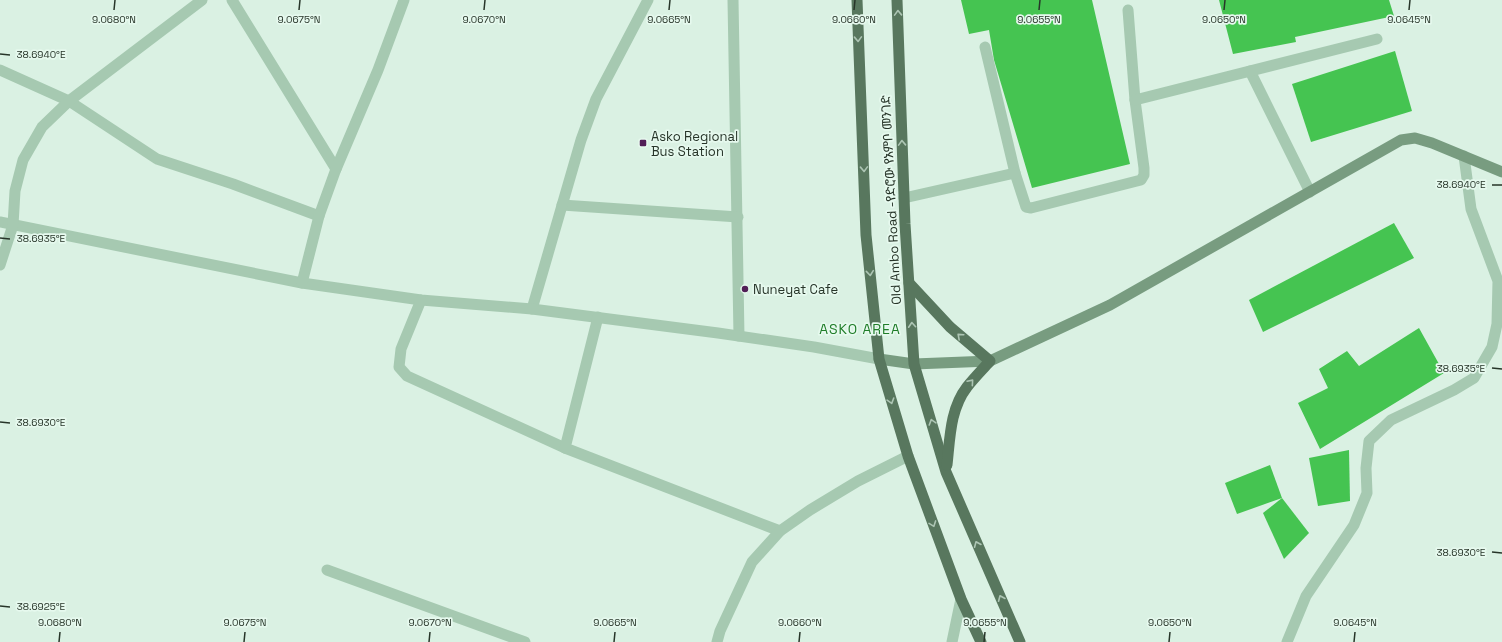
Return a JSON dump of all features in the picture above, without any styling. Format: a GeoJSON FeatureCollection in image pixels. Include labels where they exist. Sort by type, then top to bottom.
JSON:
{"type":"FeatureCollection","features":[{"type":"Feature","properties":{"kind":"main road","name":"Old Ambo Road -የድሮው የአምቦ መንገድ"},"geometry":{"type":"LineString","coordinates":[[857,0],[866,235],[879,359],[908,456],[961,599],[981,642]]}},
{"type":"Feature","properties":{"kind":"main road","name":"Old Ambo Road -የድሮው የአምቦ መንገድ"},"geometry":{"type":"LineString","coordinates":[[897,0],[904,198],[914,364],[946,472],[1020,642]]}},
{"type":"Feature","properties":{"kind":"main road"},"geometry":{"type":"LineString","coordinates":[[879,359],[914,364],[990,361],[1110,305],[1401,140],[1415,138],[1432,143],[1502,172]]}},
{"type":"Feature","properties":{"kind":"main road"},"geometry":{"type":"LineString","coordinates":[[908,283],[950,327],[990,361]]}},
{"type":"Feature","properties":{"kind":"main road"},"geometry":{"type":"LineString","coordinates":[[946,472],[951,422],[955,409],[966,388],[990,361]]}},
{"type":"Feature","properties":{"kind":"street"},"geometry":{"type":"LineString","coordinates":[[0,265],[13,225],[15,191],[23,160],[42,126],[69,101],[202,0]]}},
{"type":"Feature","properties":{"kind":"street"},"geometry":{"type":"LineString","coordinates":[[232,0],[336,169]]}},
{"type":"Feature","properties":{"kind":"street"},"geometry":{"type":"LineString","coordinates":[[302,283],[319,216],[336,169],[378,70],[404,0]]}},
{"type":"Feature","properties":{"kind":"street"},"geometry":{"type":"LineString","coordinates":[[532,309],[581,140],[596,99],[648,0]]}},
{"type":"Feature","properties":{"kind":"street"},"geometry":{"type":"LineString","coordinates":[[733,0],[739,336]]}},
{"type":"Feature","properties":{"kind":"street"},"geometry":{"type":"LineString","coordinates":[[985,47],[1015,173],[1026,207],[1031,208],[1141,180],[1144,175],[1144,168],[1135,100],[1128,10]]}},
{"type":"Feature","properties":{"kind":"street"},"geometry":{"type":"LineString","coordinates":[[1135,100],[1377,39]]}},
{"type":"Feature","properties":{"kind":"street"},"geometry":{"type":"LineString","coordinates":[[0,70],[69,101],[157,159],[233,184],[319,216]]}},
{"type":"Feature","properties":{"kind":"street"},"geometry":{"type":"LineString","coordinates":[[1250,71],[1310,192]]}},
{"type":"Feature","properties":{"kind":"street"},"geometry":{"type":"LineString","coordinates":[[1287,642],[1306,596],[1354,525],[1367,493],[1366,468],[1370,441],[1391,420],[1454,390],[1474,378],[1492,347],[1497,324],[1498,281],[1470,209],[1464,156]]}},
{"type":"Feature","properties":{"kind":"street"},"geometry":{"type":"LineString","coordinates":[[904,198],[1015,173]]}},
{"type":"Feature","properties":{"kind":"street"},"geometry":{"type":"LineString","coordinates":[[562,205],[738,218]]}},
{"type":"Feature","properties":{"kind":"street"},"geometry":{"type":"LineString","coordinates":[[0,222],[302,283],[421,300],[532,309],[598,317],[814,347],[879,359]]}},
{"type":"Feature","properties":{"kind":"street"},"geometry":{"type":"LineString","coordinates":[[421,300],[401,349],[399,367],[407,376],[565,448],[780,531]]}},
{"type":"Feature","properties":{"kind":"street"},"geometry":{"type":"LineString","coordinates":[[565,448],[598,317]]}},
{"type":"Feature","properties":{"kind":"street"},"geometry":{"type":"LineString","coordinates":[[717,642],[720,631],[752,562],[780,531],[810,510],[858,481],[908,456]]}},
{"type":"Feature","properties":{"kind":"street"},"geometry":{"type":"LineString","coordinates":[[327,570],[525,642]]}},
{"type":"Feature","properties":{"kind":"street"},"geometry":{"type":"LineString","coordinates":[[952,642],[961,599]]}},
{"type":"Feature","properties":{"kind":"building"},"geometry":{"type":"Polygon","coordinates":[[[961,0],[1092,0],[1130,164],[1032,188],[994,60],[989,30],[969,34],[961,0]]]}},
{"type":"Feature","properties":{"kind":"building"},"geometry":{"type":"Polygon","coordinates":[[[1219,0],[1389,0],[1394,16],[1295,37],[1296,42],[1233,54],[1219,0]]]}},
{"type":"Feature","properties":{"kind":"building"},"geometry":{"type":"Polygon","coordinates":[[[1395,51],[1412,111],[1311,142],[1292,84],[1395,51]]]}},
{"type":"Feature","properties":{"kind":"building"},"geometry":{"type":"Polygon","coordinates":[[[1394,223],[1414,258],[1263,332],[1249,300],[1394,223]]]}},
{"type":"Feature","properties":{"kind":"building"},"geometry":{"type":"Polygon","coordinates":[[[1419,328],[1444,373],[1320,449],[1298,403],[1328,388],[1319,369],[1347,351],[1359,366],[1419,328]]]}},
{"type":"Feature","properties":{"kind":"building"},"geometry":{"type":"Polygon","coordinates":[[[1349,450],[1350,501],[1318,506],[1309,458],[1349,450]]]}},
{"type":"Feature","properties":{"kind":"building"},"geometry":{"type":"Polygon","coordinates":[[[1270,465],[1282,498],[1237,514],[1225,483],[1270,465]]]}},
{"type":"Feature","properties":{"kind":"building"},"geometry":{"type":"Polygon","coordinates":[[[1282,498],[1309,533],[1284,559],[1263,513],[1282,498]]]}},
{"type":"Feature","properties":{"kind":"place","name":"Asko Regional Bus Station"},"geometry":{"type":"Point","coordinates":[643,143]}},
{"type":"Feature","properties":{"kind":"place","name":"Nuneyat Cafe"},"geometry":{"type":"Point","coordinates":[745,289]}},
{"type":"Feature","properties":{"kind":"district","name":"ASKO AREA"},"geometry":{"type":"Point","coordinates":[860,329]}}]}
